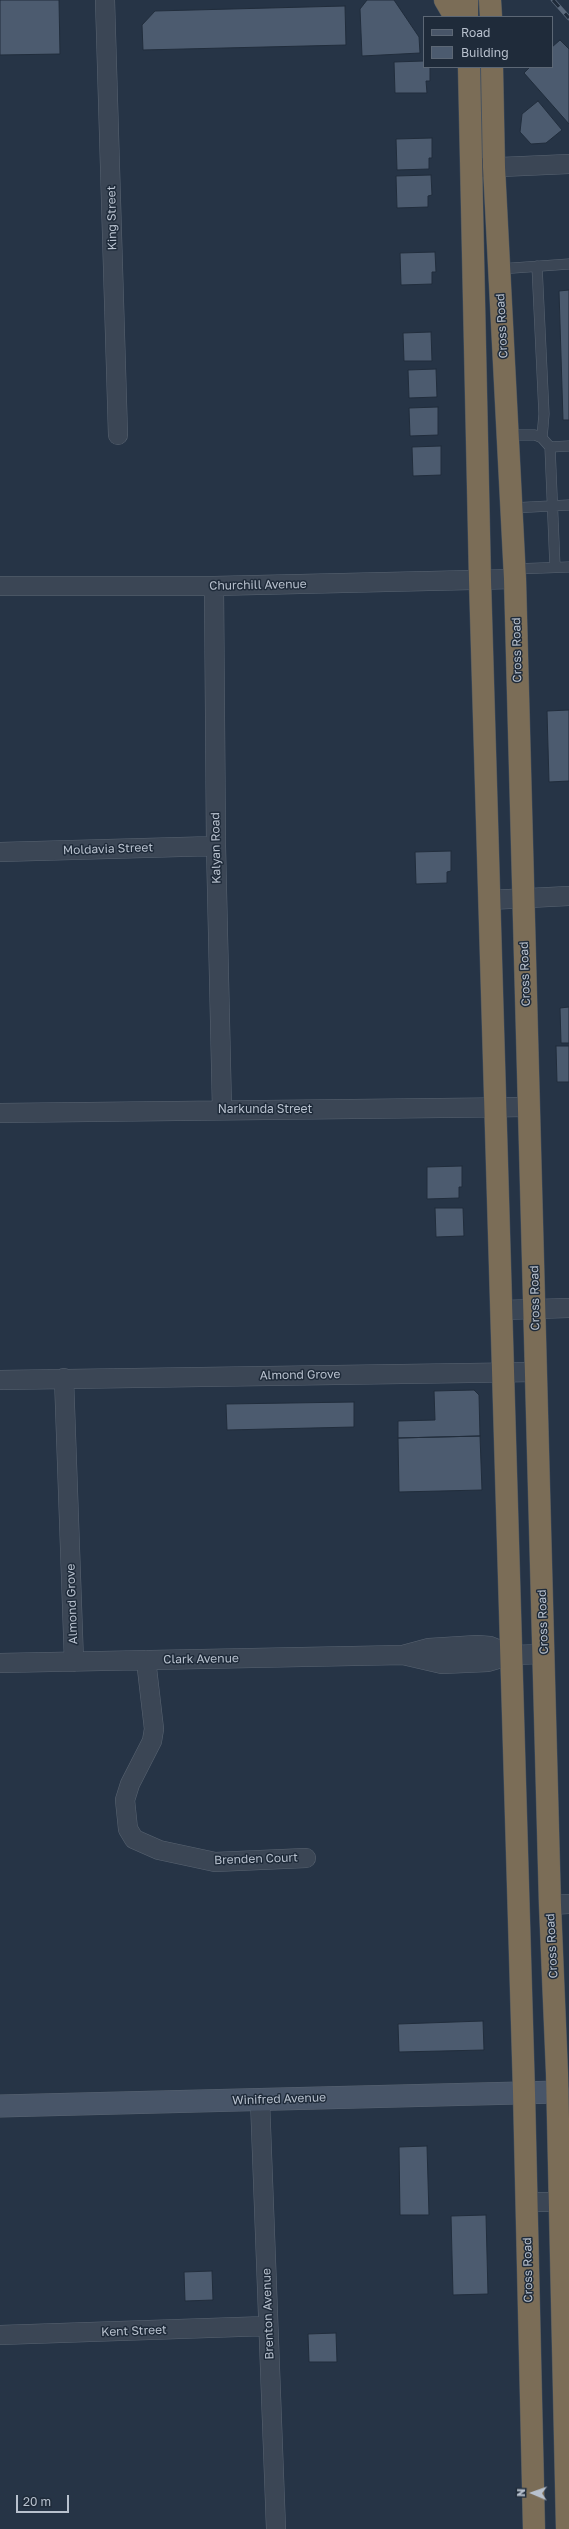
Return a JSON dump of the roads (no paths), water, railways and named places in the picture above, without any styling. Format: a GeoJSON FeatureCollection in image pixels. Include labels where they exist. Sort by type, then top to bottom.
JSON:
{"type":"FeatureCollection","features":[{"type":"Feature","properties":{"kind":"highway"},"geometry":{"type":"LineString","coordinates":[[445,0],[454,16]]}},
{"type":"Feature","properties":{"kind":"highway"},"geometry":{"type":"LineString","coordinates":[[467,0],[467,16]]}},
{"type":"Feature","properties":{"kind":"highway"},"geometry":{"type":"LineString","coordinates":[[490,0],[491,16]]}},
{"type":"Feature","properties":{"kind":"highway","name":"Cross Road"},"geometry":{"type":"LineString","coordinates":[[469,68],[480,580],[489,900],[497,1107],[503,1372],[524,2092],[534,2529]]}},
{"type":"Feature","properties":{"kind":"highway","name":"Cross Road"},"geometry":{"type":"LineString","coordinates":[[492,68],[494,167],[515,574],[544,1654],[559,1904],[558,2092],[564,2202],[567,2529]]}},
{"type":"Feature","properties":{"kind":"street","name":"King Street"},"geometry":{"type":"LineString","coordinates":[[105,0],[118,435]]}},
{"type":"Feature","properties":{"kind":"street"},"geometry":{"type":"LineString","coordinates":[[470,168],[569,164]]}},
{"type":"Feature","properties":{"kind":"street","name":"Churchill Avenue"},"geometry":{"type":"LineString","coordinates":[[0,586],[214,586],[480,580],[515,574]]}},
{"type":"Feature","properties":{"kind":"street","name":"Kalyan Road"},"geometry":{"type":"LineString","coordinates":[[214,586],[216,846],[222,1109]]}},
{"type":"Feature","properties":{"kind":"street","name":"Moldavia Street"},"geometry":{"type":"LineString","coordinates":[[0,852],[216,846]]}},
{"type":"Feature","properties":{"kind":"street"},"geometry":{"type":"LineString","coordinates":[[489,900],[569,896]]}},
{"type":"Feature","properties":{"kind":"street","name":"Narkunda Street"},"geometry":{"type":"LineString","coordinates":[[0,1113],[222,1109],[529,1107]]}},
{"type":"Feature","properties":{"kind":"street"},"geometry":{"type":"LineString","coordinates":[[502,1310],[569,1308]]}},
{"type":"Feature","properties":{"kind":"street","name":"Almond Grove"},"geometry":{"type":"LineString","coordinates":[[0,1380],[536,1372]]}},
{"type":"Feature","properties":{"kind":"street","name":"Almond Grove"},"geometry":{"type":"LineString","coordinates":[[64,1378],[74,1662]]}},
{"type":"Feature","properties":{"kind":"street","name":"Clark Avenue"},"geometry":{"type":"LineString","coordinates":[[0,1663],[403,1655],[442,1664],[488,1662],[512,1655],[544,1654]]}},
{"type":"Feature","properties":{"kind":"street","name":"Brenden Court"},"geometry":{"type":"LineString","coordinates":[[146,1660],[154,1729],[152,1741],[130,1784],[125,1800],[128,1829],[134,1839],[159,1850],[215,1862],[306,1858]]}},
{"type":"Feature","properties":{"kind":"street","name":"Winifred Avenue"},"geometry":{"type":"LineString","coordinates":[[0,2106],[558,2092]]}},
{"type":"Feature","properties":{"kind":"street","name":"Brenton Avenue"},"geometry":{"type":"LineString","coordinates":[[260,2100],[276,2529]]}},
{"type":"Feature","properties":{"kind":"street"},"geometry":{"type":"LineString","coordinates":[[526,2202],[564,2202]]}},
{"type":"Feature","properties":{"kind":"street","name":"Kent Street"},"geometry":{"type":"LineString","coordinates":[[0,2336],[268,2326]]}},
{"type":"Feature","properties":{"kind":"lane"},"geometry":{"type":"LineString","coordinates":[[499,269],[569,264]]}},
{"type":"Feature","properties":{"kind":"lane"},"geometry":{"type":"LineString","coordinates":[[537,266],[544,414],[542,438]]}},
{"type":"Feature","properties":{"kind":"lane"},"geometry":{"type":"LineString","coordinates":[[508,435],[520,434],[542,438],[550,447],[555,567]]}},
{"type":"Feature","properties":{"kind":"lane"},"geometry":{"type":"LineString","coordinates":[[550,447],[569,446]]}},
{"type":"Feature","properties":{"kind":"lane"},"geometry":{"type":"LineString","coordinates":[[512,508],[569,505]]}},
{"type":"Feature","properties":{"kind":"lane"},"geometry":{"type":"LineString","coordinates":[[515,574],[555,567],[569,567]]}},
{"type":"Feature","properties":{"kind":"railway"},"geometry":{"type":"LineString","coordinates":[[553,0],[569,18]]}}]}
